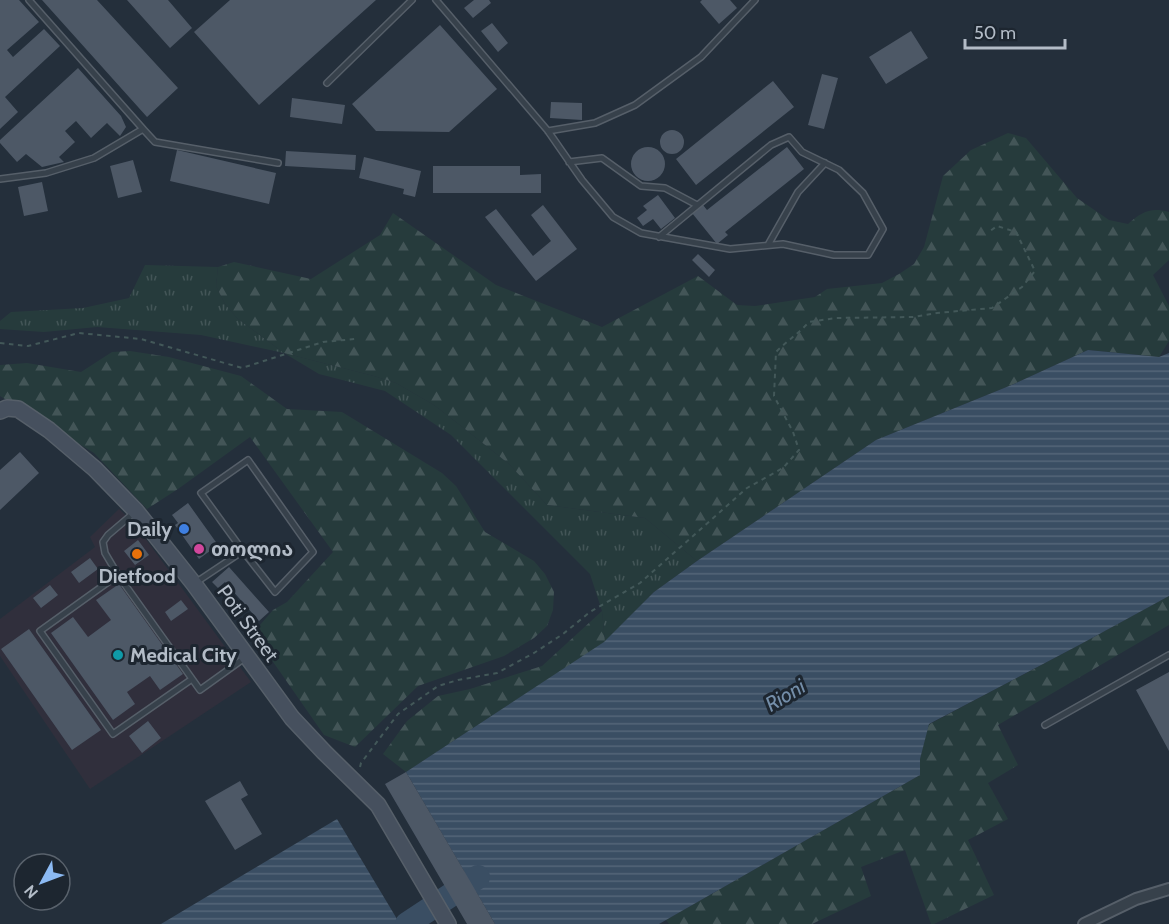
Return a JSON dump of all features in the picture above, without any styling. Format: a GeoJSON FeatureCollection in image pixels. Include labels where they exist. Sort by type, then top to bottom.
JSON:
{"type":"FeatureCollection","features":[{"type":"Feature","properties":{"kind":"street","name":"Poti Street"},"geometry":{"type":"LineString","coordinates":[[0,411],[7,408],[18,409],[49,430],[95,469],[136,511],[194,584],[292,718],[378,805],[448,924]]}},
{"type":"Feature","properties":{"kind":"street"},"geometry":{"type":"LineString","coordinates":[[1084,924],[1136,899],[1169,889]]}},
{"type":"Feature","properties":{"kind":"lane"},"geometry":{"type":"LineString","coordinates":[[29,0],[155,142],[278,163]]}},
{"type":"Feature","properties":{"kind":"lane"},"geometry":{"type":"LineString","coordinates":[[327,83],[412,0]]}},
{"type":"Feature","properties":{"kind":"lane"},"geometry":{"type":"LineString","coordinates":[[436,0],[548,131],[582,180],[614,217],[641,233],[658,237],[730,249],[783,244],[834,255],[868,255],[883,229],[863,193],[839,170],[802,152],[789,137],[771,145],[658,237]]}},
{"type":"Feature","properties":{"kind":"lane"},"geometry":{"type":"LineString","coordinates":[[548,131],[594,123],[635,105],[701,57],[755,0]]}},
{"type":"Feature","properties":{"kind":"lane"},"geometry":{"type":"LineString","coordinates":[[0,179],[46,173],[94,158],[143,129]]}},
{"type":"Feature","properties":{"kind":"lane"},"geometry":{"type":"LineString","coordinates":[[569,162],[602,158],[640,186],[665,188],[697,205]]}},
{"type":"Feature","properties":{"kind":"lane"},"geometry":{"type":"LineString","coordinates":[[768,245],[798,192],[825,162]]}},
{"type":"Feature","properties":{"kind":"lane"},"geometry":{"type":"LineString","coordinates":[[248,460],[313,552],[275,592],[243,551],[201,494],[248,460]]}},
{"type":"Feature","properties":{"kind":"lane"},"geometry":{"type":"LineString","coordinates":[[136,511],[108,535],[103,542],[105,553],[118,575],[200,690],[247,657]]}},
{"type":"Feature","properties":{"kind":"lane"},"geometry":{"type":"LineString","coordinates":[[194,584],[243,551]]}},
{"type":"Feature","properties":{"kind":"lane"},"geometry":{"type":"LineString","coordinates":[[118,575],[40,631],[113,734],[192,679]]}},
{"type":"Feature","properties":{"kind":"lane"},"geometry":{"type":"LineString","coordinates":[[1045,725],[1169,655]]}},
{"type":"Feature","properties":{"kind":"path"},"geometry":{"type":"LineString","coordinates":[[357,785],[361,763],[398,714],[438,686],[497,673],[534,653],[563,634],[590,612],[640,583],[747,488],[783,468],[799,450],[793,432],[774,396],[776,352],[809,322],[836,318],[913,317],[992,308],[1022,287],[1035,271],[1016,232],[997,226],[990,231]]}},
{"type":"Feature","properties":{"kind":"path"},"geometry":{"type":"LineString","coordinates":[[0,343],[28,346],[79,333],[141,339],[242,368],[323,342],[355,339]]}},
{"type":"Feature","properties":{"kind":"shaded area"},"geometry":{"type":"Polygon","coordinates":[[[119,509],[134,523],[251,682],[90,789],[0,656],[0,619],[95,547],[90,537],[119,509]]]}},
{"type":"Feature","properties":{"kind":"green space"},"geometry":{"type":"Polygon","coordinates":[[[1008,133],[1026,138],[1077,198],[1109,220],[1128,224],[1147,212],[1157,210],[1169,212],[1169,260],[1153,275],[1169,306],[1169,341],[1159,357],[1088,350],[1014,384],[876,440],[697,561],[645,518],[547,505],[509,464],[434,405],[396,383],[284,353],[237,318],[225,304],[216,286],[218,267],[234,262],[311,279],[380,235],[393,213],[496,285],[602,327],[698,276],[737,305],[755,306],[815,297],[827,289],[882,283],[914,264],[924,247],[943,176],[971,150],[1008,133]]]}},
{"type":"Feature","properties":{"kind":"green space"},"geometry":{"type":"Polygon","coordinates":[[[145,265],[218,267],[216,286],[225,304],[237,318],[284,353],[201,335],[97,327],[44,332],[0,329],[0,321],[11,312],[83,308],[129,298],[145,265]]]}},
{"type":"Feature","properties":{"kind":"green space"},"geometry":{"type":"Polygon","coordinates":[[[130,351],[169,357],[241,376],[287,409],[342,412],[442,473],[456,486],[485,532],[534,561],[545,574],[554,592],[553,610],[547,626],[534,638],[504,656],[418,686],[355,747],[324,735],[253,633],[273,610],[287,602],[333,552],[250,437],[147,509],[94,453],[0,396],[0,365],[27,363],[81,372],[112,352],[130,351]]]}},
{"type":"Feature","properties":{"kind":"green space"},"geometry":{"type":"Polygon","coordinates":[[[284,353],[396,383],[434,405],[509,464],[547,505],[645,518],[697,561],[654,592],[605,642],[602,611],[590,574],[451,435],[385,391],[319,374],[284,353]]]}},
{"type":"Feature","properties":{"kind":"green space"},"geometry":{"type":"Polygon","coordinates":[[[1169,596],[1169,625],[998,725],[1018,765],[988,783],[1008,819],[968,840],[994,895],[931,924],[905,850],[861,867],[871,896],[812,924],[669,924],[666,920],[920,775],[920,759],[928,725],[1169,596]]]}},
{"type":"Feature","properties":{"kind":"green space"},"geometry":{"type":"Polygon","coordinates":[[[602,611],[605,642],[406,772],[383,754],[407,721],[438,696],[470,689],[542,666],[602,611]]]}},
{"type":"Feature","properties":{"kind":"water"},"geometry":{"type":"Polygon","coordinates":[[[1088,350],[1159,357],[1169,353],[1169,596],[929,724],[920,759],[920,775],[659,924],[495,924],[406,772],[604,642],[654,592],[876,440],[1014,384],[1088,350]]]}},
{"type":"Feature","properties":{"kind":"water"},"geometry":{"type":"Polygon","coordinates":[[[337,819],[400,924],[161,924],[337,819]]]}},
{"type":"Feature","properties":{"kind":"building"},"geometry":{"type":"Polygon","coordinates":[[[0,0],[19,0],[39,22],[7,50],[13,57],[44,29],[60,46],[5,97],[18,112],[0,129],[0,0]]]}},
{"type":"Feature","properties":{"kind":"building"},"geometry":{"type":"Polygon","coordinates":[[[42,0],[97,0],[178,88],[147,117],[42,0]]]}},
{"type":"Feature","properties":{"kind":"building"},"geometry":{"type":"Polygon","coordinates":[[[127,0],[168,0],[192,28],[170,48],[127,0]]]}},
{"type":"Feature","properties":{"kind":"building"},"geometry":{"type":"Polygon","coordinates":[[[230,0],[376,0],[259,105],[194,32],[230,0]]]}},
{"type":"Feature","properties":{"kind":"building"},"geometry":{"type":"Polygon","coordinates":[[[474,0],[489,0],[491,3],[473,18],[464,8],[474,0]]]}},
{"type":"Feature","properties":{"kind":"building"},"geometry":{"type":"Polygon","coordinates":[[[702,0],[730,0],[737,8],[719,24],[700,2],[702,0]]]}},
{"type":"Feature","properties":{"kind":"building"},"geometry":{"type":"Polygon","coordinates":[[[492,23],[508,43],[498,52],[481,31],[492,23]]]}},
{"type":"Feature","properties":{"kind":"building"},"geometry":{"type":"Polygon","coordinates":[[[440,25],[497,89],[449,132],[376,131],[352,104],[440,25]]]}},
{"type":"Feature","properties":{"kind":"building"},"geometry":{"type":"Polygon","coordinates":[[[911,31],[928,58],[886,84],[869,57],[911,31]]]}},
{"type":"Feature","properties":{"kind":"building"},"geometry":{"type":"Polygon","coordinates":[[[78,68],[121,116],[126,127],[120,136],[107,123],[91,138],[76,121],[65,131],[75,142],[59,157],[64,162],[42,167],[26,154],[17,162],[0,143],[0,140],[78,68]]]}},
{"type":"Feature","properties":{"kind":"building"},"geometry":{"type":"Polygon","coordinates":[[[822,74],[838,78],[824,129],[808,125],[822,74]]]}},
{"type":"Feature","properties":{"kind":"building"},"geometry":{"type":"Polygon","coordinates":[[[773,81],[794,107],[696,185],[676,159],[773,81]]]}},
{"type":"Feature","properties":{"kind":"building"},"geometry":{"type":"Polygon","coordinates":[[[292,98],[345,105],[342,124],[290,117],[292,98]]]}},
{"type":"Feature","properties":{"kind":"building"},"geometry":{"type":"Polygon","coordinates":[[[551,102],[582,103],[582,120],[550,118],[551,102]]]}},
{"type":"Feature","properties":{"kind":"building"},"geometry":{"type":"Polygon","coordinates":[[[672,130],[681,133],[684,142],[681,151],[672,154],[663,151],[660,142],[663,133],[672,130]]]}},
{"type":"Feature","properties":{"kind":"building"},"geometry":{"type":"Polygon","coordinates":[[[648,147],[660,152],[665,164],[660,176],[648,181],[636,176],[631,164],[636,152],[648,147]]]}},
{"type":"Feature","properties":{"kind":"building"},"geometry":{"type":"Polygon","coordinates":[[[787,147],[804,169],[725,232],[728,235],[717,244],[692,213],[703,205],[707,210],[787,147]]]}},
{"type":"Feature","properties":{"kind":"building"},"geometry":{"type":"Polygon","coordinates":[[[177,150],[276,173],[269,204],[170,181],[177,150]]]}},
{"type":"Feature","properties":{"kind":"building"},"geometry":{"type":"Polygon","coordinates":[[[286,151],[356,155],[355,170],[285,166],[286,151]]]}},
{"type":"Feature","properties":{"kind":"building"},"geometry":{"type":"Polygon","coordinates":[[[364,157],[421,171],[415,197],[403,194],[404,189],[359,178],[364,157]]]}},
{"type":"Feature","properties":{"kind":"building"},"geometry":{"type":"Polygon","coordinates":[[[133,160],[142,192],[118,198],[110,166],[133,160]]]}},
{"type":"Feature","properties":{"kind":"building"},"geometry":{"type":"Polygon","coordinates":[[[433,166],[520,166],[520,175],[541,174],[541,193],[433,193],[433,166]]]}},
{"type":"Feature","properties":{"kind":"building"},"geometry":{"type":"Polygon","coordinates":[[[42,182],[48,211],[24,216],[18,187],[42,182]]]}},
{"type":"Feature","properties":{"kind":"building"},"geometry":{"type":"Polygon","coordinates":[[[658,195],[675,218],[661,229],[653,219],[643,226],[637,218],[647,210],[643,206],[658,195]]]}},
{"type":"Feature","properties":{"kind":"building"},"geometry":{"type":"Polygon","coordinates":[[[543,205],[577,249],[536,281],[485,217],[496,209],[533,256],[551,241],[531,215],[543,205]]]}},
{"type":"Feature","properties":{"kind":"building"},"geometry":{"type":"Polygon","coordinates":[[[698,254],[715,270],[709,277],[692,260],[698,254]]]}},
{"type":"Feature","properties":{"kind":"building"},"geometry":{"type":"Polygon","coordinates":[[[20,452],[39,473],[0,510],[0,470],[20,452]]]}},
{"type":"Feature","properties":{"kind":"building"},"geometry":{"type":"Polygon","coordinates":[[[188,503],[218,545],[199,559],[175,525],[178,523],[172,515],[188,503]]]}},
{"type":"Feature","properties":{"kind":"building"},"geometry":{"type":"Polygon","coordinates":[[[138,540],[149,555],[135,565],[124,551],[138,540]]]}},
{"type":"Feature","properties":{"kind":"building"},"geometry":{"type":"Polygon","coordinates":[[[90,558],[98,569],[79,583],[71,572],[90,558]]]}},
{"type":"Feature","properties":{"kind":"building"},"geometry":{"type":"Polygon","coordinates":[[[229,567],[269,612],[259,621],[225,582],[218,588],[212,582],[229,567]]]}},
{"type":"Feature","properties":{"kind":"building","name":"Medical City"},"geometry":{"type":"Polygon","coordinates":[[[119,584],[183,674],[160,690],[150,676],[127,692],[135,704],[113,720],[51,633],[73,617],[88,637],[111,620],[96,600],[119,584]]]}},
{"type":"Feature","properties":{"kind":"building"},"geometry":{"type":"Polygon","coordinates":[[[50,585],[58,595],[41,608],[33,598],[50,585]]]}},
{"type":"Feature","properties":{"kind":"building"},"geometry":{"type":"Polygon","coordinates":[[[181,600],[188,609],[171,621],[165,612],[181,600]]]}},
{"type":"Feature","properties":{"kind":"building"},"geometry":{"type":"Polygon","coordinates":[[[29,629],[101,730],[72,750],[1,649],[29,629]]]}},
{"type":"Feature","properties":{"kind":"building"},"geometry":{"type":"Polygon","coordinates":[[[1169,672],[1169,751],[1136,690],[1169,672]]]}},
{"type":"Feature","properties":{"kind":"building"},"geometry":{"type":"Polygon","coordinates":[[[148,721],[161,738],[142,753],[129,736],[148,721]]]}},
{"type":"Feature","properties":{"kind":"building"},"geometry":{"type":"Polygon","coordinates":[[[406,772],[495,924],[467,924],[385,784],[406,772]]]}},
{"type":"Feature","properties":{"kind":"building"},"geometry":{"type":"Polygon","coordinates":[[[240,781],[248,795],[241,799],[262,834],[235,850],[205,801],[240,781]]]}},
{"type":"Feature","properties":{"kind":"waterway","name":"Rioni"},"geometry":{"type":"LineString","coordinates":[[407,924],[478,877]]}},
{"type":"Feature","properties":{"kind":"place","name":"Daily"},"geometry":{"type":"Point","coordinates":[184,529]}},
{"type":"Feature","properties":{"kind":"place","name":"თოლია"},"geometry":{"type":"Point","coordinates":[199,549]}},
{"type":"Feature","properties":{"kind":"place","name":"Dietfood"},"geometry":{"type":"Point","coordinates":[137,554]}},
{"type":"Feature","properties":{"kind":"place","name":"Medical City"},"geometry":{"type":"Point","coordinates":[118,655]}}]}
